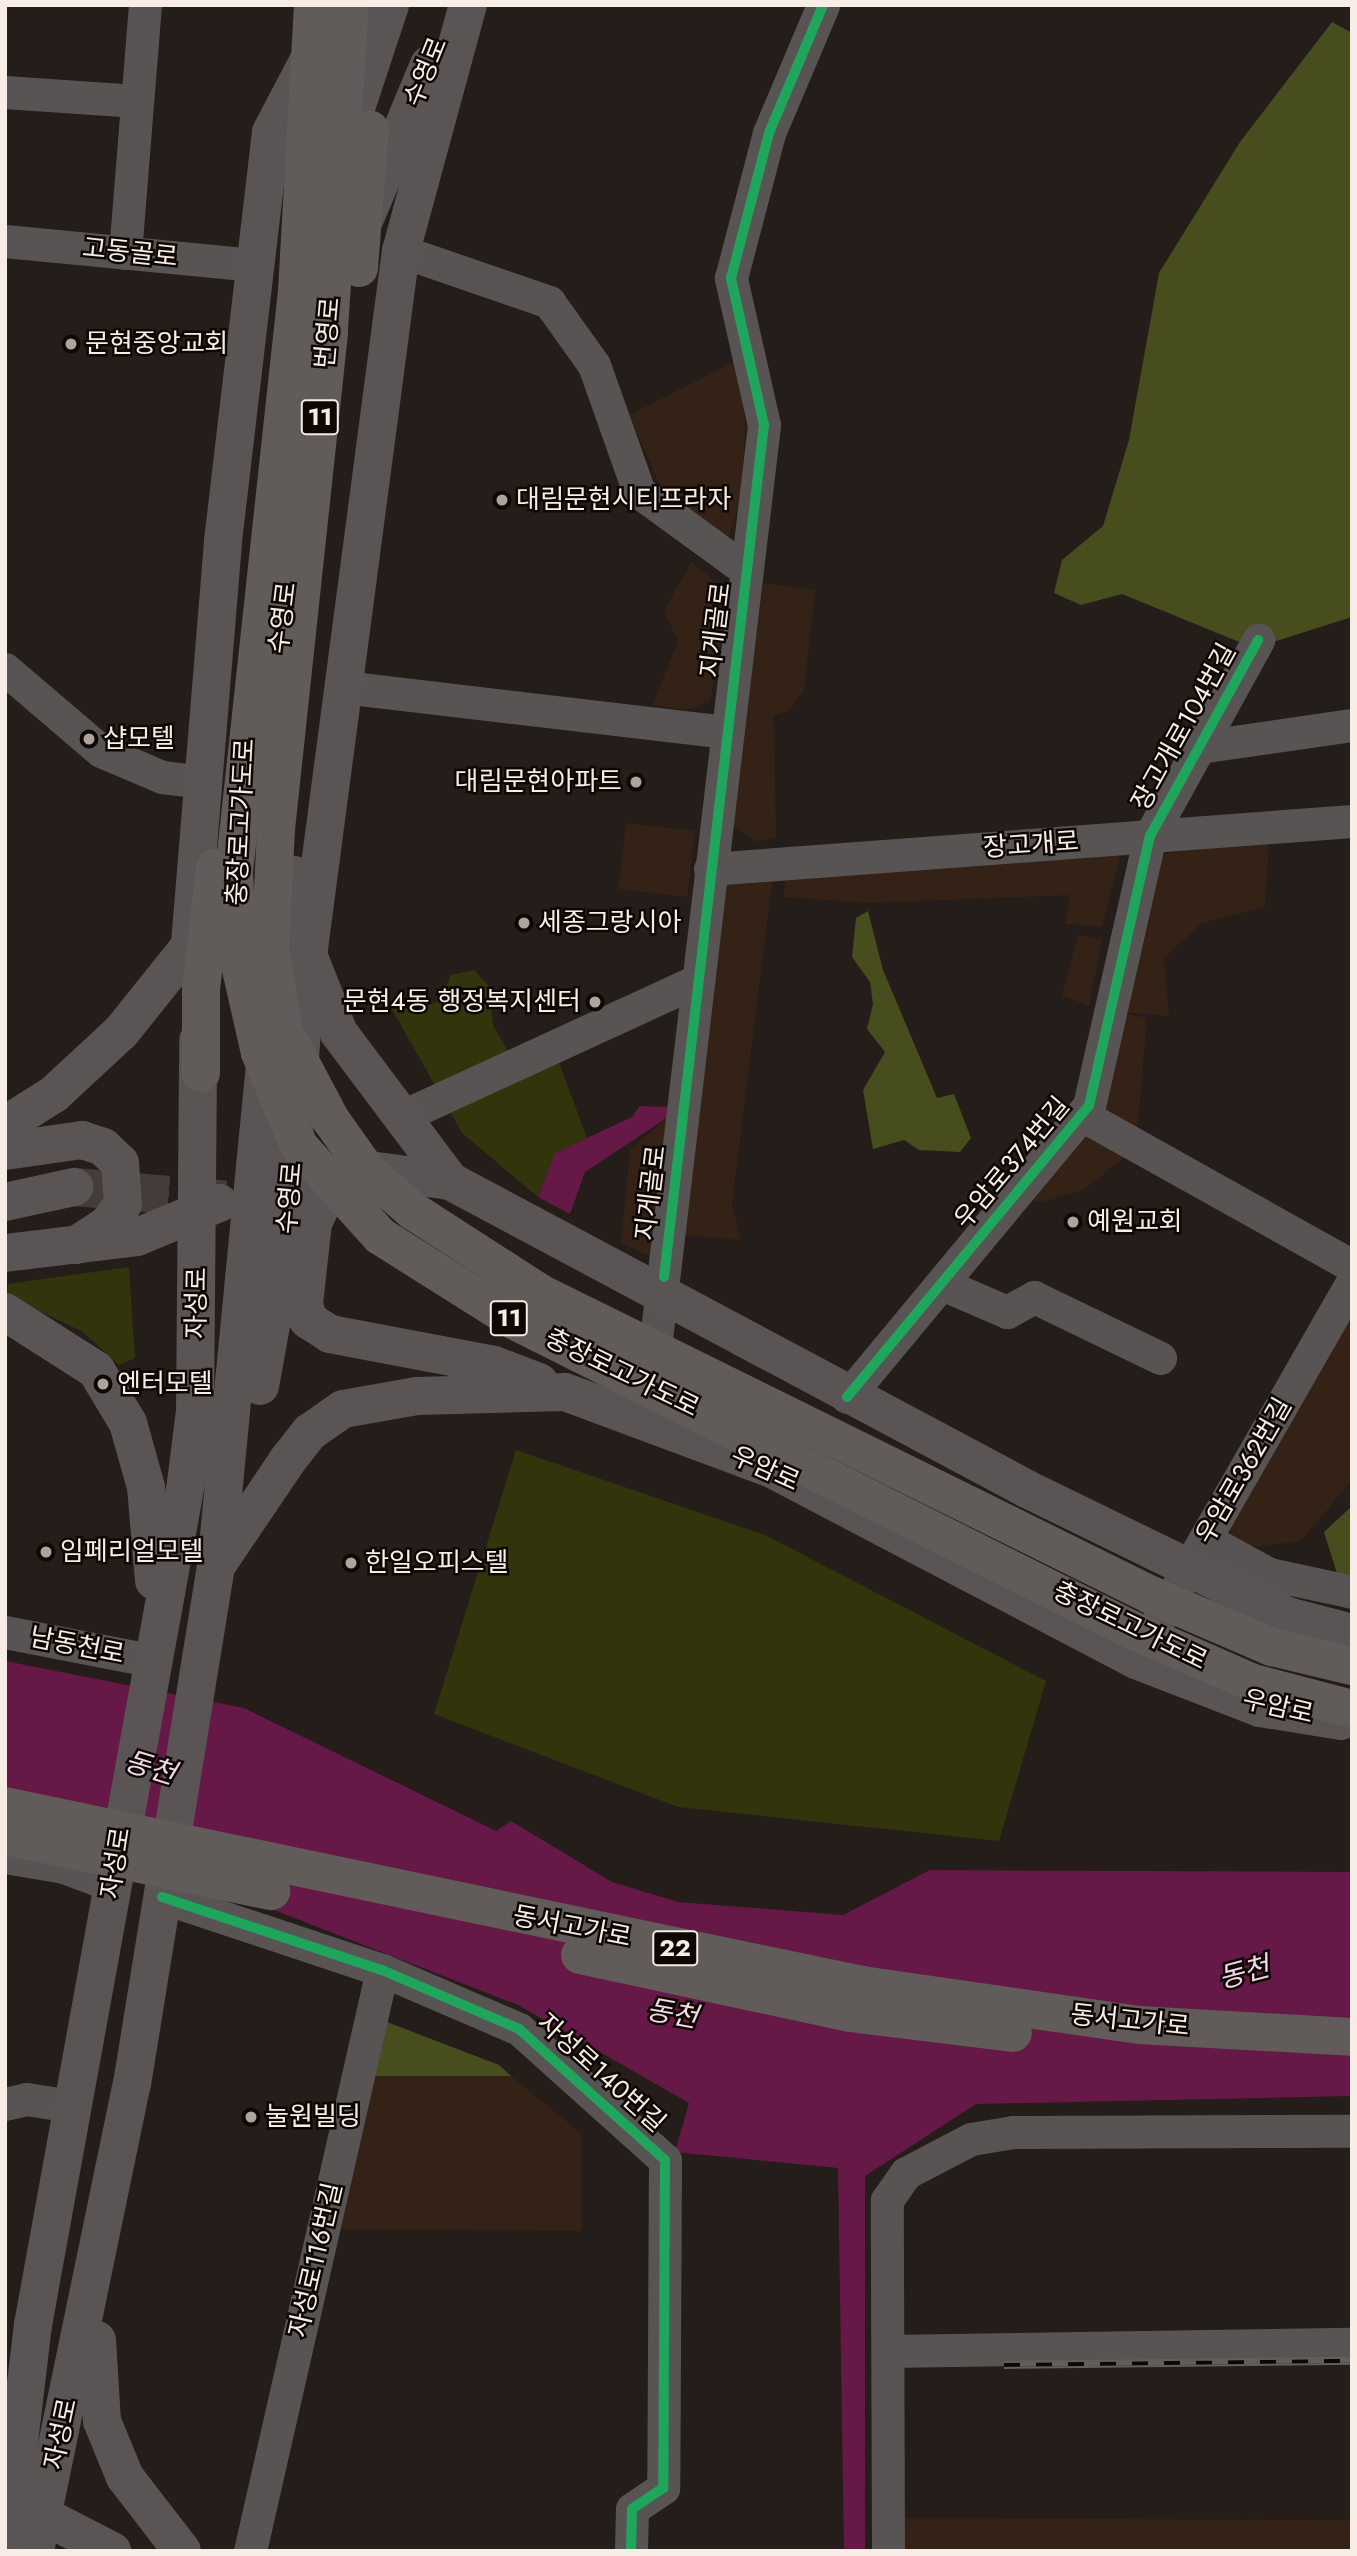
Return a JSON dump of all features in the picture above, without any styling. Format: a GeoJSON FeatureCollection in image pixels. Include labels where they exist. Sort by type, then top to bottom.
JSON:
{"type":"FeatureCollection","features":[{"type":"Feature","properties":{"kind":"highway"},"geometry":{"type":"LineString","coordinates":[[201,1073],[199,935],[214,881],[301,5]]}},
{"type":"Feature","properties":{"kind":"highway","name":"번영로"},"geometry":{"type":"LineString","coordinates":[[271,502],[305,196],[313,5]]}},
{"type":"Feature","properties":{"kind":"highway","name":"번영로"},"geometry":{"type":"LineString","coordinates":[[276,828],[329,333],[351,5]]}},
{"type":"Feature","properties":{"kind":"highway"},"geometry":{"type":"LineString","coordinates":[[294,875],[366,205],[373,70],[366,5]]}},
{"type":"Feature","properties":{"kind":"highway","name":"충장로고가도로"},"geometry":{"type":"LineString","coordinates":[[271,502],[237,812],[239,956],[260,1053],[294,1134],[344,1200],[380,1236],[515,1321],[1130,1629],[1253,1683],[1352,1709]]}},
{"type":"Feature","properties":{"kind":"highway","name":"충장로고가도로"},"geometry":{"type":"LineString","coordinates":[[276,828],[271,950],[284,1031],[331,1121],[368,1172],[413,1211],[540,1293],[1151,1595],[1272,1647],[1352,1666]]}},
{"type":"Feature","properties":{"kind":"highway","name":"동서고가로"},"geometry":{"type":"LineString","coordinates":[[5,1806],[862,1985],[1139,2025],[1352,2037]]}},
{"type":"Feature","properties":{"kind":"highway","name":"동서고가로"},"geometry":{"type":"LineString","coordinates":[[5,1836],[850,2013],[1140,2049],[1352,2057]]}},
{"type":"Feature","properties":{"kind":"main road"},"geometry":{"type":"LineString","coordinates":[[5,1125],[54,1094],[121,1032],[199,935],[204,782],[255,265],[271,132],[340,5]]}},
{"type":"Feature","properties":{"kind":"main road","name":"수영로"},"geometry":{"type":"LineString","coordinates":[[199,1212],[201,1073],[243,849],[296,374],[318,236],[390,5]]}},
{"type":"Feature","properties":{"kind":"main road","name":"수영로"},"geometry":{"type":"LineString","coordinates":[[264,1064],[259,810],[311,436],[342,276],[442,23],[453,5]]}},
{"type":"Feature","properties":{"kind":"main road","name":"수영로"},"geometry":{"type":"LineString","coordinates":[[218,1551],[247,1452],[293,1174],[308,956],[401,251],[468,5]]}},
{"type":"Feature","properties":{"kind":"main road"},"geometry":{"type":"LineString","coordinates":[[264,1064],[294,875]]}},
{"type":"Feature","properties":{"kind":"main road"},"geometry":{"type":"LineString","coordinates":[[294,875],[308,956],[339,1033],[405,1115],[450,1181]]}},
{"type":"Feature","properties":{"kind":"main road","name":"자성로"},"geometry":{"type":"LineString","coordinates":[[6,2551],[23,2523],[93,2273],[163,1887],[218,1551],[264,1064]]}},
{"type":"Feature","properties":{"kind":"main road"},"geometry":{"type":"LineString","coordinates":[[5,1150],[82,1140],[103,1147],[120,1163],[123,1204],[107,1225],[74,1246]]}},
{"type":"Feature","properties":{"kind":"main road"},"geometry":{"type":"LineString","coordinates":[[353,1168],[333,1180],[313,1223],[304,1303],[308,1320],[330,1334],[494,1365],[565,1392]]}},
{"type":"Feature","properties":{"kind":"main road"},"geometry":{"type":"LineString","coordinates":[[5,1253],[137,1237],[293,1174],[353,1168],[450,1181],[662,1300],[847,1397],[1197,1554],[1287,1616],[1352,1633]]}},
{"type":"Feature","properties":{"kind":"main road"},"geometry":{"type":"LineString","coordinates":[[5,1202],[74,1187]]}},
{"type":"Feature","properties":{"kind":"main road","name":"자성로"},"geometry":{"type":"LineString","coordinates":[[23,2523],[33,2325],[158,1611],[173,1558],[195,1411],[199,1212]]}},
{"type":"Feature","properties":{"kind":"main road","name":"우암로"},"geometry":{"type":"LineString","coordinates":[[407,1244],[1047,1562]]}},
{"type":"Feature","properties":{"kind":"main road"},"geometry":{"type":"LineString","coordinates":[[5,1312],[96,1370],[128,1423],[146,1487],[158,1611]]}},
{"type":"Feature","properties":{"kind":"main road","name":"우암로"},"geometry":{"type":"LineString","coordinates":[[218,1551],[310,1432],[343,1409],[430,1395],[565,1392],[647,1419],[772,1469],[1136,1660],[1260,1708],[1352,1723]]}},
{"type":"Feature","properties":{"kind":"main road"},"geometry":{"type":"LineString","coordinates":[[1047,1562],[1197,1554]]}},
{"type":"Feature","properties":{"kind":"main road"},"geometry":{"type":"LineString","coordinates":[[1047,1562],[1136,1660]]}},
{"type":"Feature","properties":{"kind":"main road"},"geometry":{"type":"LineString","coordinates":[[93,2273],[102,2421],[125,2477],[182,2551]]}},
{"type":"Feature","properties":{"kind":"main road"},"geometry":{"type":"LineString","coordinates":[[5,2402],[15,2358],[33,2325]]}},
{"type":"Feature","properties":{"kind":"main road"},"geometry":{"type":"LineString","coordinates":[[23,2523],[112,2551]]}},
{"type":"Feature","properties":{"kind":"street"},"geometry":{"type":"LineString","coordinates":[[125,253],[145,5]]}},
{"type":"Feature","properties":{"kind":"street","name":"지게골로"},"geometry":{"type":"LineString","coordinates":[[647,1419],[764,425],[731,278],[769,134],[823,5]]}},
{"type":"Feature","properties":{"kind":"street"},"geometry":{"type":"LineString","coordinates":[[5,92],[137,101]]}},
{"type":"Feature","properties":{"kind":"street","name":"고동골로"},"geometry":{"type":"LineString","coordinates":[[5,241],[255,265]]}},
{"type":"Feature","properties":{"kind":"street","name":"지게골로"},"geometry":{"type":"LineString","coordinates":[[401,251],[549,302],[594,365],[639,492],[746,570]]}},
{"type":"Feature","properties":{"kind":"street","name":"장고개로104번길"},"geometry":{"type":"LineString","coordinates":[[1150,836],[1258,640]]}},
{"type":"Feature","properties":{"kind":"street"},"geometry":{"type":"LineString","coordinates":[[5,669],[102,751],[162,777],[204,782]]}},
{"type":"Feature","properties":{"kind":"street"},"geometry":{"type":"LineString","coordinates":[[343,687],[727,732]]}},
{"type":"Feature","properties":{"kind":"street","name":"장고개로104번길"},"geometry":{"type":"LineString","coordinates":[[1199,747],[1352,725]]}},
{"type":"Feature","properties":{"kind":"street","name":"장고개로"},"geometry":{"type":"LineString","coordinates":[[710,869],[1352,821]]}},
{"type":"Feature","properties":{"kind":"street","name":"우암로374번길"},"geometry":{"type":"LineString","coordinates":[[847,1397],[1089,1106],[1150,836]]}},
{"type":"Feature","properties":{"kind":"street"},"geometry":{"type":"LineString","coordinates":[[405,1115],[536,1051],[698,980]]}},
{"type":"Feature","properties":{"kind":"street"},"geometry":{"type":"LineString","coordinates":[[1082,1115],[1352,1266]]}},
{"type":"Feature","properties":{"kind":"street","name":"우암로362번길"},"geometry":{"type":"LineString","coordinates":[[1136,1660],[1352,1282]]}},
{"type":"Feature","properties":{"kind":"street"},"geometry":{"type":"LineString","coordinates":[[942,1284],[1007,1312],[1034,1297],[1160,1358]]}},
{"type":"Feature","properties":{"kind":"street"},"geometry":{"type":"LineString","coordinates":[[1197,1554],[1269,1574],[1352,1592]]}},
{"type":"Feature","properties":{"kind":"street","name":"남동천로"},"geometry":{"type":"LineString","coordinates":[[5,1632],[147,1675]]}},
{"type":"Feature","properties":{"kind":"street"},"geometry":{"type":"LineString","coordinates":[[5,1857],[113,1879]]}},
{"type":"Feature","properties":{"kind":"street","name":"자성로140번길"},"geometry":{"type":"LineString","coordinates":[[163,1887],[382,1970],[519,2029],[665,2160],[663,2488],[632,2509],[631,2551]]}},
{"type":"Feature","properties":{"kind":"street","name":"자성로116번길"},"geometry":{"type":"LineString","coordinates":[[250,2551],[382,1970]]}},
{"type":"Feature","properties":{"kind":"street"},"geometry":{"type":"LineString","coordinates":[[5,2104],[26,2099],[72,2106]]}},
{"type":"Feature","properties":{"kind":"street"},"geometry":{"type":"LineString","coordinates":[[888,2551],[887,2200],[906,2173],[938,2152],[1013,2132],[1352,2131]]}},
{"type":"Feature","properties":{"kind":"street"},"geometry":{"type":"LineString","coordinates":[[888,2351],[1352,2344]]}},
{"type":"Feature","properties":{"kind":"shaded area"},"geometry":{"type":"Polygon","coordinates":[[[737,360],[745,424],[742,494],[727,543],[664,494],[629,415],[737,360]]]}},
{"type":"Feature","properties":{"kind":"shaded area"},"geometry":{"type":"Polygon","coordinates":[[[691,562],[730,594],[710,701],[686,710],[653,705],[678,641],[664,611],[691,562]]]}},
{"type":"Feature","properties":{"kind":"shaded area"},"geometry":{"type":"Polygon","coordinates":[[[763,583],[815,590],[804,691],[788,711],[774,716],[776,837],[757,842],[733,825],[763,583]]]}},
{"type":"Feature","properties":{"kind":"shaded area"},"geometry":{"type":"Polygon","coordinates":[[[626,823],[695,831],[687,897],[618,889],[626,823]]]}},
{"type":"Feature","properties":{"kind":"shaded area"},"geometry":{"type":"Polygon","coordinates":[[[1269,842],[1265,907],[1202,923],[1164,958],[1169,1016],[1123,1012],[1158,854],[1269,842]]]}},
{"type":"Feature","properties":{"kind":"shaded area"},"geometry":{"type":"Polygon","coordinates":[[[1122,850],[1102,926],[1065,924],[1070,895],[869,903],[784,897],[786,870],[1122,850]]]}},
{"type":"Feature","properties":{"kind":"shaded area"},"geometry":{"type":"Polygon","coordinates":[[[773,874],[732,1204],[741,1240],[683,1235],[726,883],[773,874]]]}},
{"type":"Feature","properties":{"kind":"shaded area"},"geometry":{"type":"Polygon","coordinates":[[[1078,935],[1102,940],[1089,1006],[1062,995],[1078,935]]]}},
{"type":"Feature","properties":{"kind":"shaded area"},"geometry":{"type":"Polygon","coordinates":[[[1121,1013],[1147,1018],[1136,1148],[1085,1189],[1043,1202],[1017,1200],[1051,1167],[1121,1013]]]}},
{"type":"Feature","properties":{"kind":"shaded area"},"geometry":{"type":"Polygon","coordinates":[[[668,1117],[651,1257],[621,1243],[630,1150],[668,1117]]]}},
{"type":"Feature","properties":{"kind":"shaded area"},"geometry":{"type":"Polygon","coordinates":[[[1352,1307],[1352,1480],[1301,1541],[1242,1548],[1230,1540],[1233,1518],[1352,1307]]]}},
{"type":"Feature","properties":{"kind":"shaded area"},"geometry":{"type":"Polygon","coordinates":[[[368,2076],[511,2076],[582,2134],[582,2231],[324,2229],[368,2076]]]}},
{"type":"Feature","properties":{"kind":"shaded area"},"geometry":{"type":"Polygon","coordinates":[[[903,2518],[1352,2520],[1352,2551],[903,2551],[903,2518]]]}},
{"type":"Feature","properties":{"kind":"green space"},"geometry":{"type":"Polygon","coordinates":[[[1332,22],[1352,33],[1352,617],[1254,648],[1122,594],[1081,605],[1054,593],[1062,560],[1103,526],[1129,440],[1159,273],[1240,142],[1332,22]]]}},
{"type":"Feature","properties":{"kind":"green space"},"geometry":{"type":"Polygon","coordinates":[[[868,911],[883,970],[937,1098],[954,1094],[971,1138],[960,1152],[919,1150],[904,1140],[873,1149],[863,1090],[885,1052],[867,1029],[873,1004],[870,982],[852,957],[856,918],[868,911]]]}},
{"type":"Feature","properties":{"kind":"green space"},"geometry":{"type":"Polygon","coordinates":[[[474,970],[488,985],[493,1025],[513,1061],[558,1060],[587,1138],[555,1153],[538,1197],[462,1133],[389,1004],[415,1009],[439,1001],[451,975],[474,970]]]}},
{"type":"Feature","properties":{"kind":"green space"},"geometry":{"type":"Polygon","coordinates":[[[129,1267],[135,1358],[119,1365],[83,1332],[7,1295],[8,1284],[129,1267]]]}},
{"type":"Feature","properties":{"kind":"green space"},"geometry":{"type":"Polygon","coordinates":[[[516,1450],[765,1535],[1046,1681],[999,1841],[678,1807],[434,1714],[516,1450]]]}},
{"type":"Feature","properties":{"kind":"green space"},"geometry":{"type":"Polygon","coordinates":[[[1352,1506],[1352,1583],[1340,1583],[1324,1532],[1352,1506]]]}},
{"type":"Feature","properties":{"kind":"green space"},"geometry":{"type":"Polygon","coordinates":[[[387,2022],[499,2065],[511,2076],[368,2076],[387,2022]]]}},
{"type":"Feature","properties":{"kind":"water"},"geometry":{"type":"Polygon","coordinates":[[[640,1106],[668,1107],[668,1117],[585,1172],[570,1214],[538,1197],[555,1153],[632,1117],[640,1106]]]}},
{"type":"Feature","properties":{"kind":"water","name":"동천"},"geometry":{"type":"Polygon","coordinates":[[[5,1661],[244,1708],[496,1831],[511,1821],[612,1882],[678,1902],[843,1915],[930,1870],[1352,1872],[1352,2096],[976,2104],[865,2176],[865,2551],[844,2551],[838,2168],[675,2152],[689,2103],[518,2005],[192,1878],[5,1830],[5,1661]]]}},
{"type":"Feature","properties":{"kind":"tunnel"},"geometry":{"type":"LineString","coordinates":[[74,1187],[229,1200]]}},
{"type":"Feature","properties":{"kind":"railway"},"geometry":{"type":"LineString","coordinates":[[1004,2365],[1352,2361]]}},
{"type":"Feature","properties":{"kind":"cycle path"},"geometry":{"type":"LineString","coordinates":[[664,1277],[764,425],[731,278],[769,133],[823,5]]}},
{"type":"Feature","properties":{"kind":"cycle path"},"geometry":{"type":"LineString","coordinates":[[847,1397],[1089,1106],[1150,836],[1258,640]]}},
{"type":"Feature","properties":{"kind":"cycle path"},"geometry":{"type":"LineString","coordinates":[[162,1897],[382,1970],[519,2029],[665,2160],[663,2488],[632,2509],[631,2551]]}},
{"type":"Feature","properties":{"kind":"place","name":"문현중앙교회"},"geometry":{"type":"Point","coordinates":[71,344]}},
{"type":"Feature","properties":{"kind":"place","name":"대림문현시티프라자"},"geometry":{"type":"Point","coordinates":[502,500]}},
{"type":"Feature","properties":{"kind":"place","name":"샵모텔"},"geometry":{"type":"Point","coordinates":[89,739]}},
{"type":"Feature","properties":{"kind":"place","name":"대림문현아파트"},"geometry":{"type":"Point","coordinates":[636,782]}},
{"type":"Feature","properties":{"kind":"place","name":"세종그랑시아"},"geometry":{"type":"Point","coordinates":[524,923]}},
{"type":"Feature","properties":{"kind":"place","name":"문현4동 행정복지센터"},"geometry":{"type":"Point","coordinates":[595,1002]}},
{"type":"Feature","properties":{"kind":"place","name":"예원교회"},"geometry":{"type":"Point","coordinates":[1073,1222]}},
{"type":"Feature","properties":{"kind":"place","name":"엔터모텔"},"geometry":{"type":"Point","coordinates":[103,1384]}},
{"type":"Feature","properties":{"kind":"place","name":"임페리얼모텔"},"geometry":{"type":"Point","coordinates":[46,1552]}},
{"type":"Feature","properties":{"kind":"place","name":"한일오피스텔"},"geometry":{"type":"Point","coordinates":[351,1563]}},
{"type":"Feature","properties":{"kind":"place","name":"눌원빌딩"},"geometry":{"type":"Point","coordinates":[251,2117]}}]}
